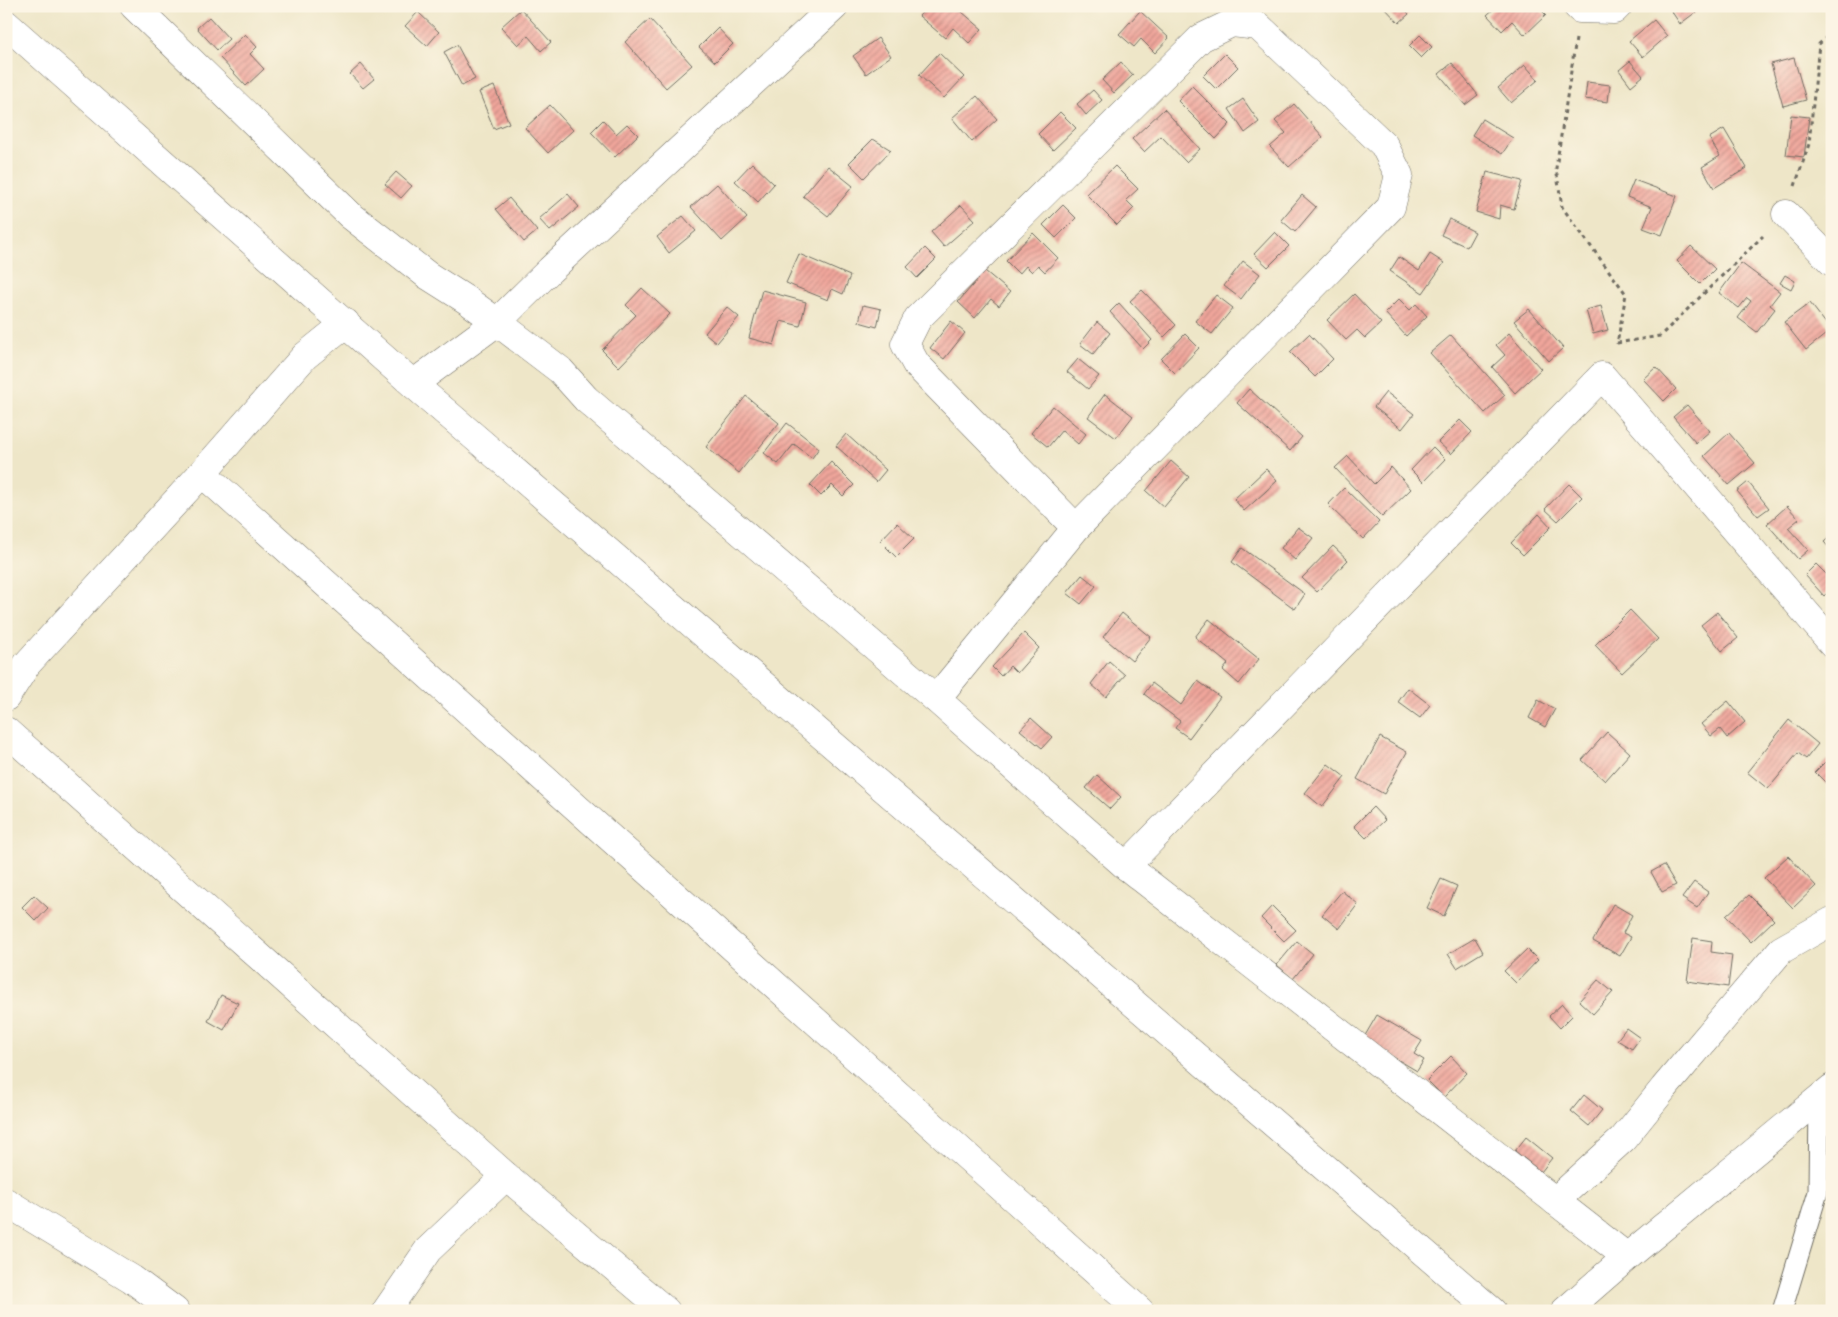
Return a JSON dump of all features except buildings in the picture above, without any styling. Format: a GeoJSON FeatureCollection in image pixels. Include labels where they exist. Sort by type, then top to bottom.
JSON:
{"type":"FeatureCollection","features":[{"type":"Feature","properties":{"kind":"street"},"geometry":{"type":"LineString","coordinates":[[413,384],[497,322],[550,270],[835,6]]}},
{"type":"Feature","properties":{"kind":"street"},"geometry":{"type":"LineString","coordinates":[[1579,8],[1614,10],[1618,6]]}},
{"type":"Feature","properties":{"kind":"street"},"geometry":{"type":"LineString","coordinates":[[142,9],[350,215],[427,275],[468,301],[560,370],[586,399],[1126,866],[1626,1257]]}},
{"type":"Feature","properties":{"kind":"street"},"geometry":{"type":"LineString","coordinates":[[936,700],[1076,528],[1390,207],[1398,175],[1384,145],[1258,26],[1232,22],[1201,38],[918,318],[905,344],[916,364],[1076,528]]}},
{"type":"Feature","properties":{"kind":"street"},"geometry":{"type":"LineString","coordinates":[[6,24],[413,384],[1492,1311]]}},
{"type":"Feature","properties":{"kind":"street"},"geometry":{"type":"LineString","coordinates":[[1786,214],[1832,262]]}},
{"type":"Feature","properties":{"kind":"street"},"geometry":{"type":"LineString","coordinates":[[6,696],[27,664],[202,474],[305,356],[346,323]]}},
{"type":"Feature","properties":{"kind":"street"},"geometry":{"type":"LineString","coordinates":[[1126,866],[1602,376],[1832,643]]}},
{"type":"Feature","properties":{"kind":"street"},"geometry":{"type":"LineString","coordinates":[[202,474],[1140,1311]]}},
{"type":"Feature","properties":{"kind":"street"},"geometry":{"type":"LineString","coordinates":[[6,731],[506,1176],[666,1311]]}},
{"type":"Feature","properties":{"kind":"street"},"geometry":{"type":"LineString","coordinates":[[1555,1201],[1624,1139],[1664,1088],[1782,950],[1832,921]]}},
{"type":"Feature","properties":{"kind":"street"},"geometry":{"type":"LineString","coordinates":[[1565,1311],[1626,1257],[1825,1094]]}},
{"type":"Feature","properties":{"kind":"street"},"geometry":{"type":"LineString","coordinates":[[386,1311],[428,1250],[506,1176]]}},
{"type":"Feature","properties":{"kind":"street"},"geometry":{"type":"LineString","coordinates":[[6,1202],[132,1279],[175,1311]]}},
{"type":"Feature","properties":{"kind":"lane"},"geometry":{"type":"LineString","coordinates":[[1782,1311],[1818,1192],[1825,1094]]}},
{"type":"Feature","properties":{"kind":"path"},"geometry":{"type":"LineString","coordinates":[[1579,8],[1556,168],[1562,207],[1626,294],[1618,343],[1602,376]]}}]}
